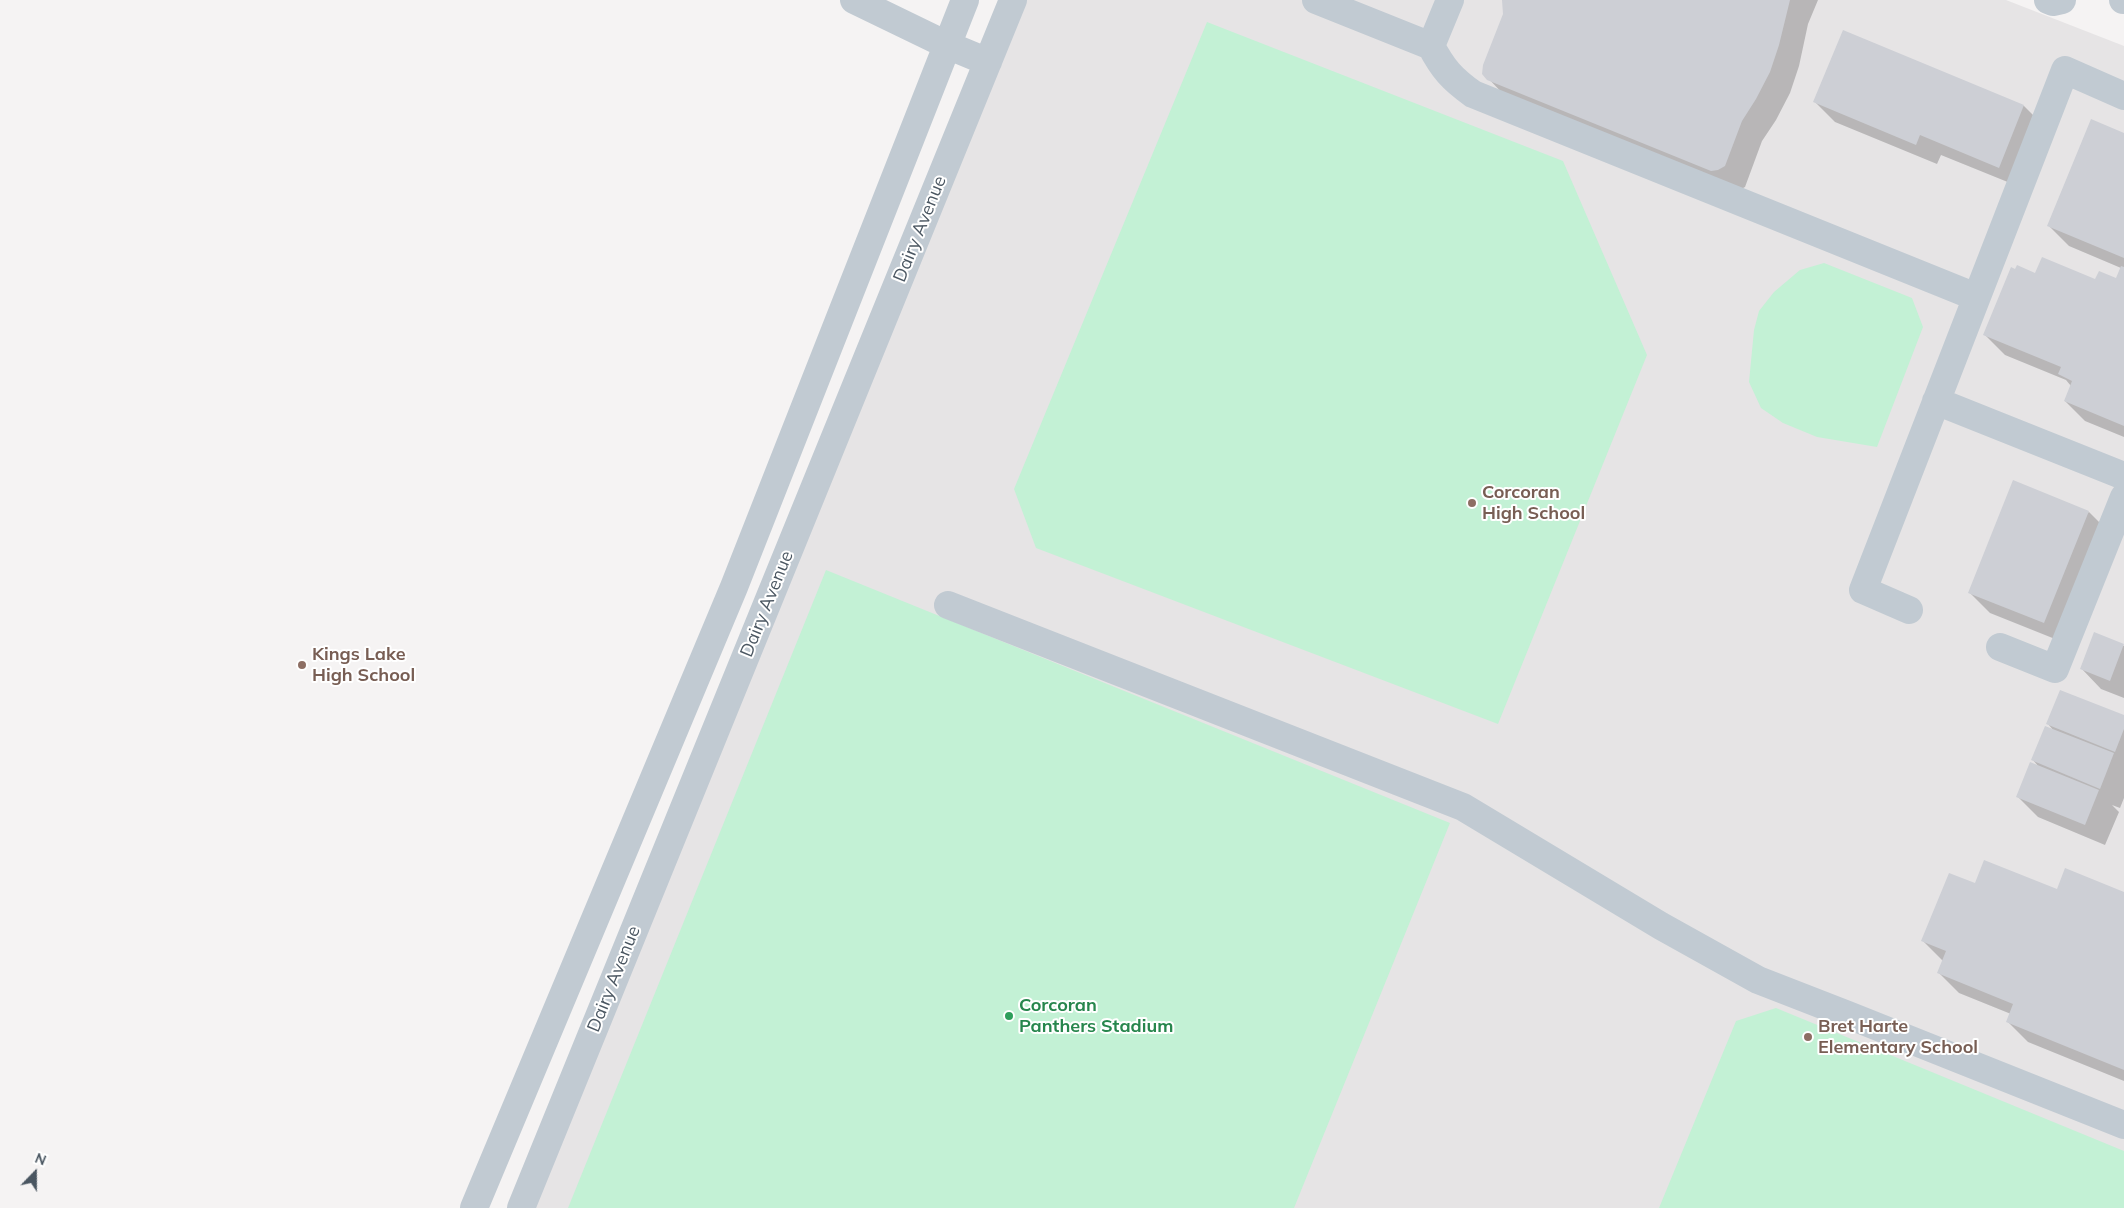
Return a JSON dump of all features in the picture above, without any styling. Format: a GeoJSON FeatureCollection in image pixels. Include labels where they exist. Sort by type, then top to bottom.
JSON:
{"type":"FeatureCollection","features":[{"type":"Feature","properties":{"kind":"street"},"geometry":{"type":"LineString","coordinates":[[854,0],[947,45],[988,62]]}},
{"type":"Feature","properties":{"kind":"street"},"geometry":{"type":"LineString","coordinates":[[474,1208],[734,587],[965,0]]}},
{"type":"Feature","properties":{"kind":"street","name":"Dairy Avenue"},"geometry":{"type":"LineString","coordinates":[[520,1208],[1013,0]]}},
{"type":"Feature","properties":{"kind":"street"},"geometry":{"type":"LineString","coordinates":[[1316,0],[1431,46],[1440,65],[1452,78],[1473,94],[1976,297]]}},
{"type":"Feature","properties":{"kind":"street"},"geometry":{"type":"LineString","coordinates":[[1431,46],[1450,0]]}},
{"type":"Feature","properties":{"kind":"street"},"geometry":{"type":"LineString","coordinates":[[2048,0],[2053,2],[2062,0]]}},
{"type":"Feature","properties":{"kind":"street"},"geometry":{"type":"LineString","coordinates":[[1909,610],[1862,590],[2064,70],[2124,96]]}},
{"type":"Feature","properties":{"kind":"street"},"geometry":{"type":"LineString","coordinates":[[1936,401],[2124,476]]}},
{"type":"Feature","properties":{"kind":"street"},"geometry":{"type":"LineString","coordinates":[[2000,647],[2055,669],[2124,497]]}},
{"type":"Feature","properties":{"kind":"street"},"geometry":{"type":"LineString","coordinates":[[948,605],[1462,807],[1661,926],[1758,980],[1848,1014],[2124,1125]]}},
{"type":"Feature","properties":{"kind":"shaded area","name":"Corcoran High School"},"geometry":{"type":"Polygon","coordinates":[[[1026,0],[2006,0],[2124,46],[2124,1208],[530,1208],[1026,0]]]}},
{"type":"Feature","properties":{"kind":"green space"},"geometry":{"type":"Polygon","coordinates":[[[1207,22],[1563,161],[1647,355],[1498,724],[1036,548],[1014,489],[1207,22]]]}},
{"type":"Feature","properties":{"kind":"green space"},"geometry":{"type":"Polygon","coordinates":[[[1824,263],[1912,298],[1923,327],[1877,447],[1817,437],[1783,423],[1761,408],[1749,382],[1754,330],[1759,311],[1774,292],[1800,270],[1824,263]]]}},
{"type":"Feature","properties":{"kind":"green space","name":"Corcoran Panthers Stadium"},"geometry":{"type":"Polygon","coordinates":[[[826,570],[1450,823],[1294,1208],[568,1208],[826,570]]]}},
{"type":"Feature","properties":{"kind":"green space","name":"Bret Harte Elementary School"},"geometry":{"type":"Polygon","coordinates":[[[1776,1008],[2124,1151],[2124,1208],[1659,1208],[1736,1021],[1776,1008]]]}},
{"type":"Feature","properties":{"kind":"building"},"geometry":{"type":"Polygon","coordinates":[[[1502,0],[1790,0],[1770,72],[1742,121],[1725,166],[1711,171],[1487,80],[1482,74],[1483,65],[1503,14],[1502,0]]]}},
{"type":"Feature","properties":{"kind":"building"},"geometry":{"type":"Polygon","coordinates":[[[1843,30],[2024,105],[1999,168],[1920,135],[1916,145],[1813,102],[1843,30]]]}},
{"type":"Feature","properties":{"kind":"building"},"geometry":{"type":"Polygon","coordinates":[[[2091,119],[2124,133],[2124,258],[2047,226],[2091,119]]]}},
{"type":"Feature","properties":{"kind":"building"},"geometry":{"type":"Polygon","coordinates":[[[2042,257],[2095,279],[2099,271],[2116,278],[2121,266],[2124,267],[2124,426],[2064,401],[2072,381],[2058,374],[2061,367],[1983,335],[2011,267],[2015,269],[2017,265],[2035,273],[2042,257]]]}},
{"type":"Feature","properties":{"kind":"building"},"geometry":{"type":"Polygon","coordinates":[[[2013,480],[2089,511],[2044,623],[1968,593],[2013,480]]]}},
{"type":"Feature","properties":{"kind":"building"},"geometry":{"type":"Polygon","coordinates":[[[2094,632],[2124,644],[2110,681],[2080,669],[2094,632]]]}},
{"type":"Feature","properties":{"kind":"building"},"geometry":{"type":"Polygon","coordinates":[[[2060,690],[2124,715],[2124,729],[2115,752],[2046,724],[2060,690]]]}},
{"type":"Feature","properties":{"kind":"building"},"geometry":{"type":"Polygon","coordinates":[[[2045,726],[2114,753],[2100,789],[2031,760],[2045,726]]]}},
{"type":"Feature","properties":{"kind":"building"},"geometry":{"type":"Polygon","coordinates":[[[2030,762],[2099,790],[2085,825],[2016,797],[2030,762]]]}},
{"type":"Feature","properties":{"kind":"building"},"geometry":{"type":"Polygon","coordinates":[[[1984,860],[2057,889],[2065,868],[2124,892],[2124,1070],[2006,1022],[2013,1004],[1937,973],[1946,951],[1921,941],[1949,873],[1975,883],[1984,860]]]}},
{"type":"Feature","properties":{"kind":"place","name":"Corcoran High School"},"geometry":{"type":"Point","coordinates":[1472,503]}},
{"type":"Feature","properties":{"kind":"place","name":"Kings Lake High School"},"geometry":{"type":"Point","coordinates":[302,665]}},
{"type":"Feature","properties":{"kind":"place","name":"Corcoran Panthers Stadium"},"geometry":{"type":"Point","coordinates":[1009,1016]}},
{"type":"Feature","properties":{"kind":"place","name":"Bret Harte Elementary School"},"geometry":{"type":"Point","coordinates":[1808,1037]}}]}
